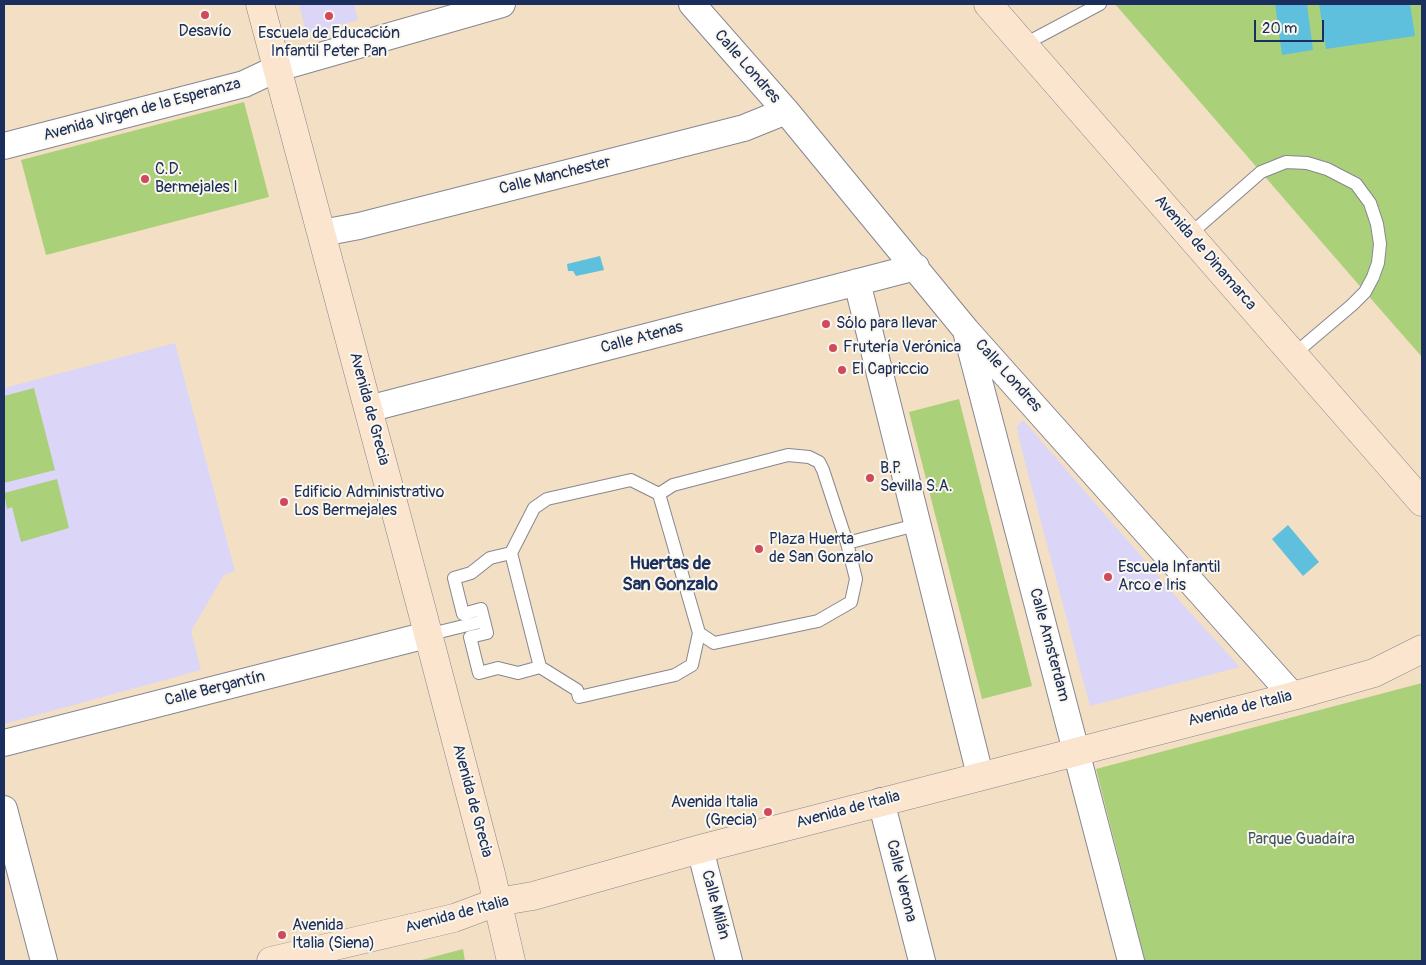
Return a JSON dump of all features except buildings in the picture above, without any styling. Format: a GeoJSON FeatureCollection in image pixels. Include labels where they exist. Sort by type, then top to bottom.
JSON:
{"type":"FeatureCollection","features":[{"type":"Feature","properties":{"kind":"main road","name":"Avenida de Grecia"},"geometry":{"type":"LineString","coordinates":[[260,4],[428,635],[498,902],[511,961]]}},
{"type":"Feature","properties":{"kind":"main road","name":"Avenida de Dinamarca"},"geometry":{"type":"LineString","coordinates":[[988,4],[1422,502]]}},
{"type":"Feature","properties":{"kind":"main road","name":"Avenida de Italia"},"geometry":{"type":"LineString","coordinates":[[271,961],[454,918],[498,902],[533,896],[700,849],[980,775],[1293,696],[1374,673],[1422,649]]}},
{"type":"Feature","properties":{"kind":"street","name":"Avenida Virgen de la Esperanza"},"geometry":{"type":"LineString","coordinates":[[4,146],[244,84],[278,68],[502,4]]}},
{"type":"Feature","properties":{"kind":"street","name":"Calle Londres"},"geometry":{"type":"LineString","coordinates":[[692,4],[786,111],[966,330],[1272,670],[1293,696]]}},
{"type":"Feature","properties":{"kind":"street","name":"Calle Manchester"},"geometry":{"type":"LineString","coordinates":[[322,232],[359,226],[744,128],[786,111]]}},
{"type":"Feature","properties":{"kind":"street","name":"Calle Atenas"},"geometry":{"type":"LineString","coordinates":[[368,409],[916,267]]}},
{"type":"Feature","properties":{"kind":"street"},"geometry":{"type":"LineString","coordinates":[[857,282],[916,525],[980,775]]}},
{"type":"Feature","properties":{"kind":"street","name":"Calle Amsterdam"},"geometry":{"type":"LineString","coordinates":[[966,330],[1131,961]]}},
{"type":"Feature","properties":{"kind":"street","name":"Calle Bergantín"},"geometry":{"type":"LineString","coordinates":[[4,743],[428,635]]}},
{"type":"Feature","properties":{"kind":"street","name":"Calle Verona"},"geometry":{"type":"LineString","coordinates":[[881,802],[922,961]]}},
{"type":"Feature","properties":{"kind":"street"},"geometry":{"type":"LineString","coordinates":[[4,809],[44,961]]}},
{"type":"Feature","properties":{"kind":"street","name":"Calle Milán"},"geometry":{"type":"LineString","coordinates":[[700,849],[730,961]]}},
{"type":"Feature","properties":{"kind":"lane"},"geometry":{"type":"LineString","coordinates":[[1023,45],[1100,4]]}},
{"type":"Feature","properties":{"kind":"lane"},"geometry":{"type":"LineString","coordinates":[[1189,235],[1260,172],[1286,162],[1307,163],[1327,168],[1356,184],[1370,203],[1377,224],[1380,244],[1378,264],[1374,277],[1365,292],[1352,305],[1293,355]]}},
{"type":"Feature","properties":{"kind":"lane"},"geometry":{"type":"LineString","coordinates":[[660,494],[673,485],[788,455],[808,457],[819,462],[823,470],[846,543],[856,579],[851,602],[818,621],[714,643],[699,633]]}},
{"type":"Feature","properties":{"kind":"lane"},"geometry":{"type":"LineString","coordinates":[[631,480],[660,494],[699,633],[692,665],[675,675],[579,697],[577,690],[540,667],[511,553],[534,508],[547,499],[631,480]]}},
{"type":"Feature","properties":{"kind":"lane"},"geometry":{"type":"LineString","coordinates":[[846,543],[916,525]]}},
{"type":"Feature","properties":{"kind":"lane"},"geometry":{"type":"LineString","coordinates":[[511,553],[488,559],[471,573],[454,578],[463,614],[481,609],[487,633],[470,637],[479,673],[498,668],[518,673],[540,667]]}},
{"type":"Feature","properties":{"kind":"lane"},"geometry":{"type":"LineString","coordinates":[[428,635],[484,621]]}},
{"type":"Feature","properties":{"kind":"shaded area","name":"Escuela de Educación Infantil Peter Pan"},"geometry":{"type":"Polygon","coordinates":[[[299,4],[354,4],[358,20],[309,34],[306,32],[299,4]]]}},
{"type":"Feature","properties":{"kind":"shaded area"},"geometry":{"type":"Polygon","coordinates":[[[175,343],[235,571],[224,575],[191,631],[201,670],[4,724],[4,388],[175,343]]]}},
{"type":"Feature","properties":{"kind":"shaded area","name":"Escuela Infantil Arco e Iris"},"geometry":{"type":"Polygon","coordinates":[[[1023,420],[1186,608],[1240,667],[1090,706],[1021,447],[1017,427],[1023,420]]]}},
{"type":"Feature","properties":{"kind":"green space"},"geometry":{"type":"Polygon","coordinates":[[[1115,4],[1422,4],[1422,357],[1365,292],[1115,4]]]}},
{"type":"Feature","properties":{"kind":"green space","name":"C.D. Bermejales I"},"geometry":{"type":"Polygon","coordinates":[[[244,102],[269,197],[46,255],[21,160],[244,102]]]}},
{"type":"Feature","properties":{"kind":"green space"},"geometry":{"type":"Polygon","coordinates":[[[34,388],[55,470],[4,483],[4,396],[34,388]]]}},
{"type":"Feature","properties":{"kind":"green space"},"geometry":{"type":"Polygon","coordinates":[[[959,399],[1032,686],[982,699],[909,412],[959,399]]]}},
{"type":"Feature","properties":{"kind":"green space"},"geometry":{"type":"Polygon","coordinates":[[[57,479],[69,528],[21,542],[12,507],[7,509],[4,493],[57,479]]]}},
{"type":"Feature","properties":{"kind":"green space","name":"Parque Guadaíra"},"geometry":{"type":"Polygon","coordinates":[[[1422,683],[1422,961],[1145,961],[1096,769],[1422,683]]]}},
{"type":"Feature","properties":{"kind":"green space"},"geometry":{"type":"Polygon","coordinates":[[[463,949],[465,961],[418,961],[463,949]]]}},
{"type":"Feature","properties":{"kind":"water"},"geometry":{"type":"Polygon","coordinates":[[[1275,4],[1307,4],[1313,50],[1282,55],[1275,4]]]}},
{"type":"Feature","properties":{"kind":"water"},"geometry":{"type":"Polygon","coordinates":[[[1319,4],[1410,4],[1415,36],[1326,49],[1319,4]]]}},
{"type":"Feature","properties":{"kind":"water"},"geometry":{"type":"Polygon","coordinates":[[[600,256],[604,270],[576,276],[573,271],[568,271],[567,264],[600,256]]]}},
{"type":"Feature","properties":{"kind":"water"},"geometry":{"type":"Polygon","coordinates":[[[1288,525],[1319,562],[1303,576],[1272,539],[1288,525]]]}},
{"type":"Feature","properties":{"kind":"place","name":"Desavío"},"geometry":{"type":"Point","coordinates":[205,15]}},
{"type":"Feature","properties":{"kind":"place","name":"Escuela de Educación Infantil Peter Pan"},"geometry":{"type":"Point","coordinates":[329,16]}},
{"type":"Feature","properties":{"kind":"place","name":"C.D. Bermejales I"},"geometry":{"type":"Point","coordinates":[145,179]}},
{"type":"Feature","properties":{"kind":"place","name":"Sólo para llevar"},"geometry":{"type":"Point","coordinates":[826,324]}},
{"type":"Feature","properties":{"kind":"place","name":"Frutería Verónica"},"geometry":{"type":"Point","coordinates":[833,348]}},
{"type":"Feature","properties":{"kind":"place","name":"El Capriccio"},"geometry":{"type":"Point","coordinates":[842,370]}},
{"type":"Feature","properties":{"kind":"place","name":"B.P. Sevilla S.A."},"geometry":{"type":"Point","coordinates":[870,478]}},
{"type":"Feature","properties":{"kind":"place","name":"Edificio Administrativo Los Bermejales"},"geometry":{"type":"Point","coordinates":[284,502]}},
{"type":"Feature","properties":{"kind":"place","name":"Plaza Huerta de San Gonzalo"},"geometry":{"type":"Point","coordinates":[759,549]}},
{"type":"Feature","properties":{"kind":"place","name":"Escuela Infantil Arco e Iris"},"geometry":{"type":"Point","coordinates":[1108,577]}},
{"type":"Feature","properties":{"kind":"place","name":"Avenida Italia (Grecia)"},"geometry":{"type":"Point","coordinates":[768,812]}},
{"type":"Feature","properties":{"kind":"place","name":"Avenida Italia (Siena)"},"geometry":{"type":"Point","coordinates":[282,935]}},
{"type":"Feature","properties":{"kind":"district","name":"Huertas de San Gonzalo"},"geometry":{"type":"Point","coordinates":[670,574]}}]}
